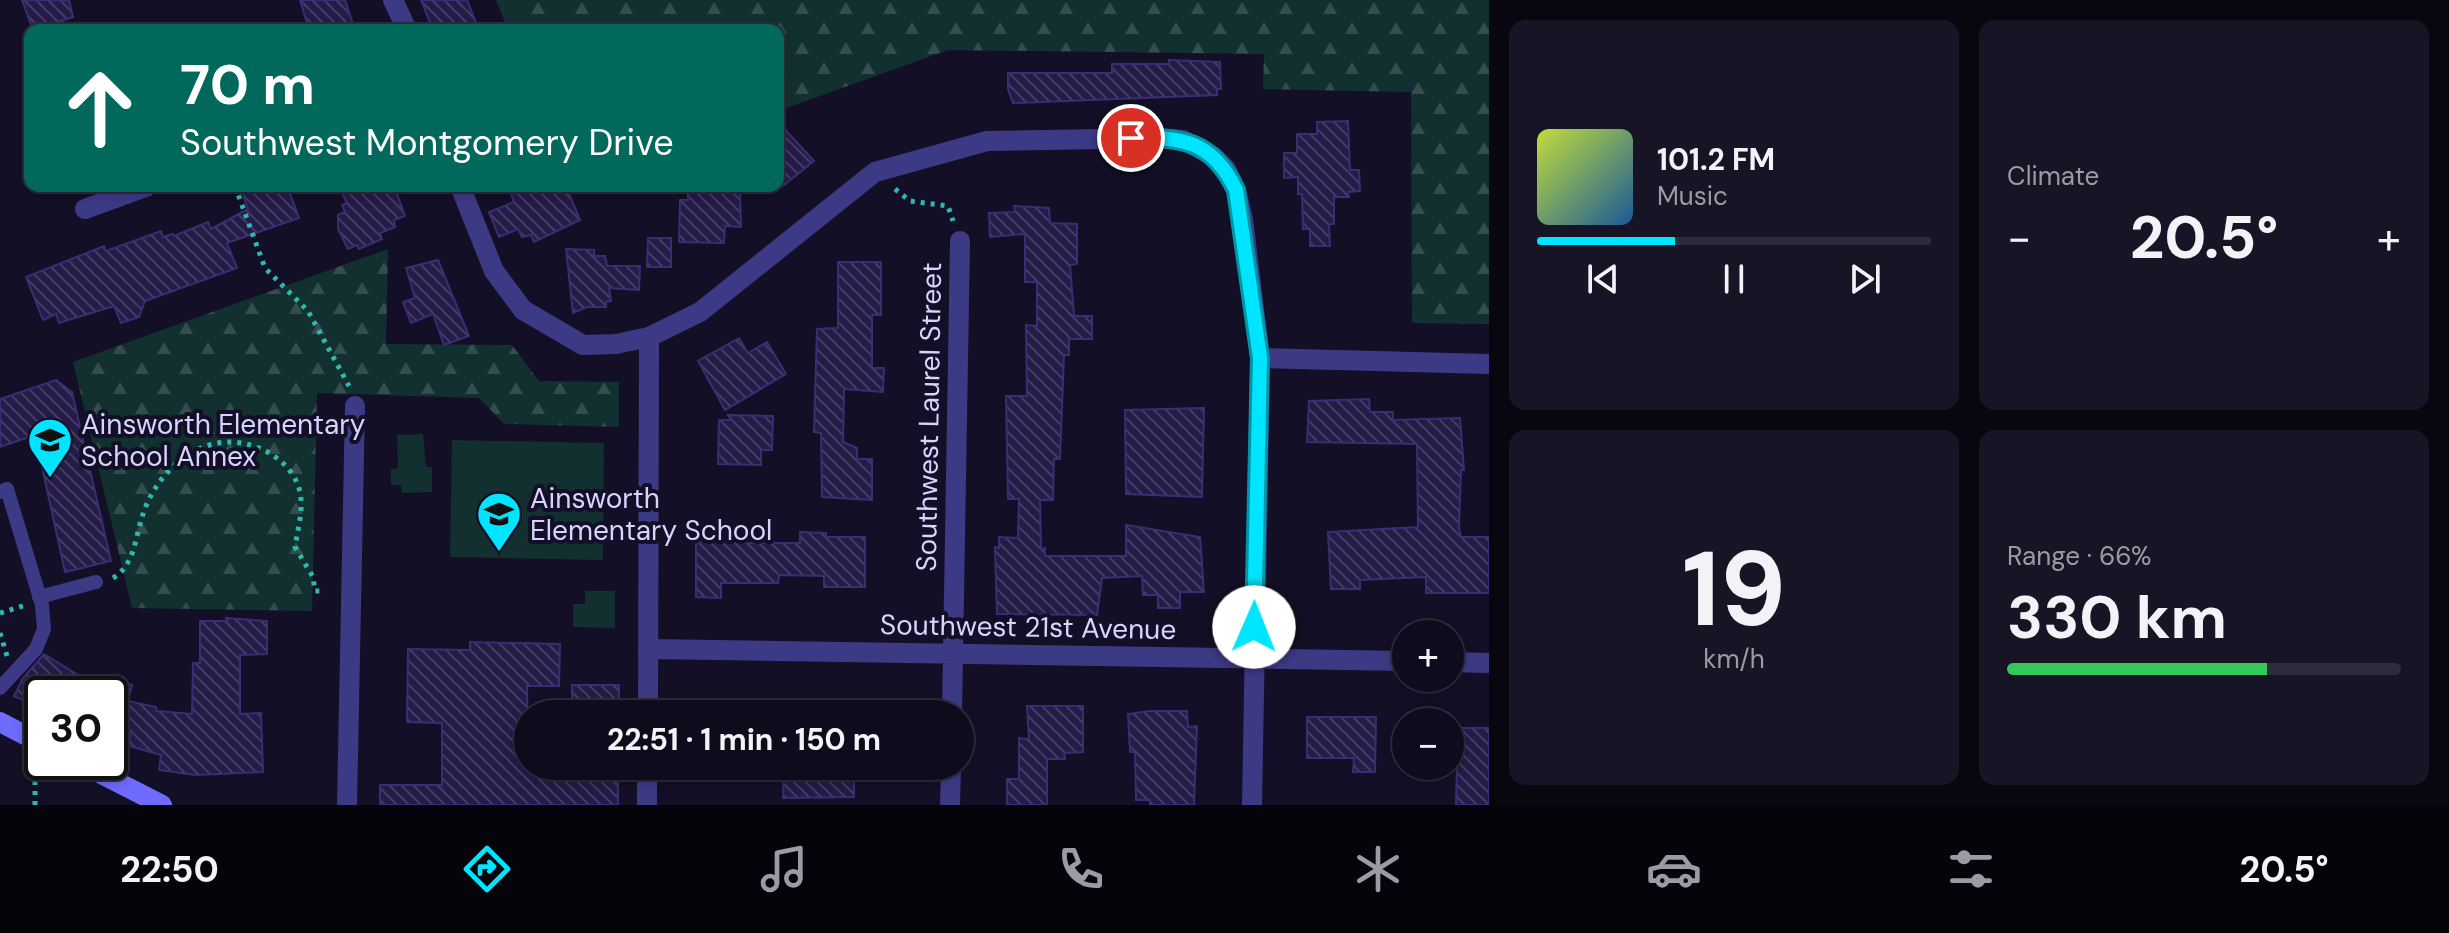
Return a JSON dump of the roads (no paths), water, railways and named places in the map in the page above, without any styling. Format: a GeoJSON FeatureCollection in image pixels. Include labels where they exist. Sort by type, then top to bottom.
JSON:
{"type":"FeatureCollection","features":[{"type":"Feature","properties":{"kind":"main road"},"geometry":{"type":"LineString","coordinates":[[0,722],[24,735]]}},
{"type":"Feature","properties":{"kind":"main road"},"geometry":{"type":"LineString","coordinates":[[113,780],[162,805]]}},
{"type":"Feature","properties":{"kind":"street"},"geometry":{"type":"LineString","coordinates":[[393,0],[404,24]]}},
{"type":"Feature","properties":{"kind":"street"},"geometry":{"type":"LineString","coordinates":[[462,192],[494,271],[523,310],[583,345],[616,344],[649,337],[700,312],[875,172],[987,141],[1159,138],[1196,145],[1226,169],[1236,190],[1260,358],[1252,805]]}},
{"type":"Feature","properties":{"kind":"street"},"geometry":{"type":"LineString","coordinates":[[85,209],[132,192]]}},
{"type":"Feature","properties":{"kind":"street","name":"Southwest Laurel Street"},"geometry":{"type":"LineString","coordinates":[[952,700],[960,241]]}},
{"type":"Feature","properties":{"kind":"street"},"geometry":{"type":"LineString","coordinates":[[648,700],[649,337]]}},
{"type":"Feature","properties":{"kind":"street"},"geometry":{"type":"LineString","coordinates":[[1260,358],[1489,364]]}},
{"type":"Feature","properties":{"kind":"street"},"geometry":{"type":"LineString","coordinates":[[347,805],[355,406]]}},
{"type":"Feature","properties":{"kind":"street","name":"Southwest 21st Avenue"},"geometry":{"type":"LineString","coordinates":[[650,649],[1392,661]]}},
{"type":"Feature","properties":{"kind":"street"},"geometry":{"type":"LineString","coordinates":[[1464,662],[1489,663]]}},
{"type":"Feature","properties":{"kind":"street"},"geometry":{"type":"LineString","coordinates":[[647,780],[647,805]]}},
{"type":"Feature","properties":{"kind":"street"},"geometry":{"type":"LineString","coordinates":[[950,805],[951,780]]}},
{"type":"Feature","properties":{"kind":"lane"},"geometry":{"type":"LineString","coordinates":[[0,492],[7,489],[44,619],[41,638],[31,656],[0,688]]}},
{"type":"Feature","properties":{"kind":"lane"},"geometry":{"type":"LineString","coordinates":[[39,597],[96,582]]}},
{"type":"Feature","properties":{"kind":"place","name":"Ainsworth Elementary School Annex"},"geometry":{"type":"Point","coordinates":[50,479]}},
{"type":"Feature","properties":{"kind":"place","name":"Ainsworth Elementary School"},"geometry":{"type":"Point","coordinates":[499,553]}}]}
